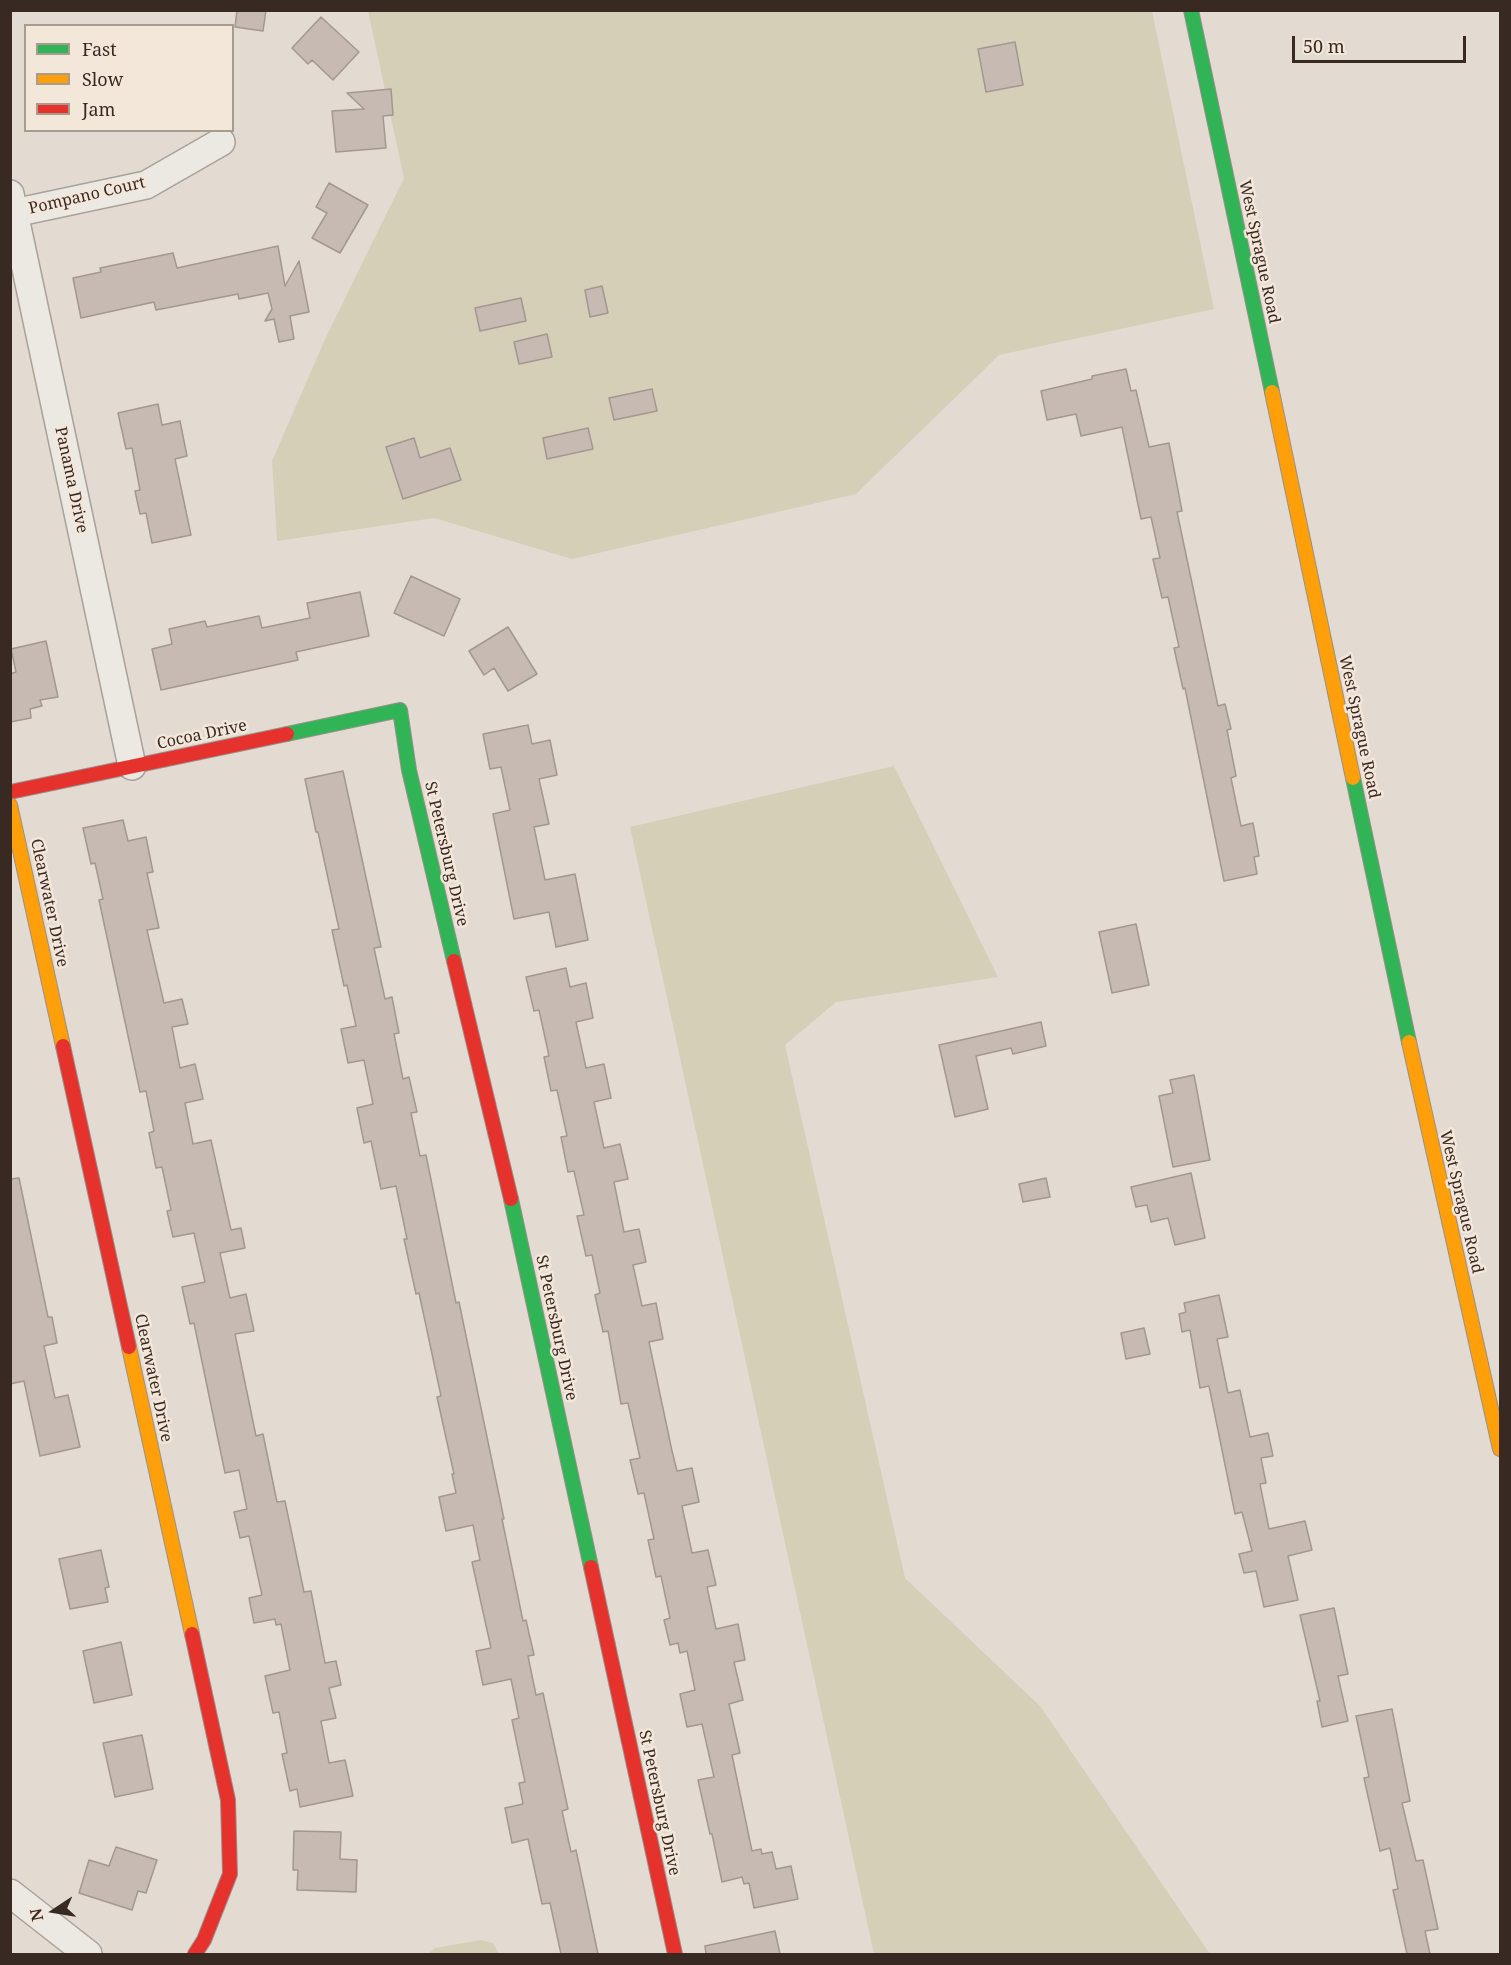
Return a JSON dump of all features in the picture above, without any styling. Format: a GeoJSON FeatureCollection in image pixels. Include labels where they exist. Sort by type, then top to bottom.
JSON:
{"type":"FeatureCollection","features":[{"type":"Feature","properties":{"kind":"street","name":"West Sprague Road"},"geometry":{"type":"LineString","coordinates":[[1191,10],[1413,1065],[1500,1449]]}},
{"type":"Feature","properties":{"kind":"street","name":"Pompano Court"},"geometry":{"type":"LineString","coordinates":[[12,203],[146,184],[221,142]]}},
{"type":"Feature","properties":{"kind":"street","name":"Panama Drive"},"geometry":{"type":"LineString","coordinates":[[12,203],[132,766]]}},
{"type":"Feature","properties":{"kind":"street","name":"Cocoa Drive"},"geometry":{"type":"LineString","coordinates":[[10,792],[400,710]]}},
{"type":"Feature","properties":{"kind":"street","name":"St Petersburg Drive"},"geometry":{"type":"LineString","coordinates":[[400,710],[409,770],[506,1178],[675,1954]]}},
{"type":"Feature","properties":{"kind":"street","name":"Clearwater Drive"},"geometry":{"type":"LineString","coordinates":[[10,805],[228,1800],[230,1874],[204,1940],[195,1954]]}},
{"type":"Feature","properties":{"kind":"street"},"geometry":{"type":"LineString","coordinates":[[10,1893],[88,1954]]}},
{"type":"Feature","properties":{"kind":"shaded area"},"geometry":{"type":"Polygon","coordinates":[[[368,11],[1152,11],[1214,309],[999,355],[856,494],[572,559],[434,518],[277,541],[272,461],[326,337],[404,178],[368,11]]]}},
{"type":"Feature","properties":{"kind":"shaded area"},"geometry":{"type":"Polygon","coordinates":[[[894,766],[998,977],[836,1002],[785,1045],[905,1578],[1040,1706],[1210,1954],[874,1954],[630,827],[894,766]]]}},
{"type":"Feature","properties":{"kind":"shaded area"},"geometry":{"type":"Polygon","coordinates":[[[481,1940],[493,1943],[499,1954],[428,1954],[435,1948],[481,1940]]]}},
{"type":"Feature","properties":{"kind":"building"},"geometry":{"type":"Polygon","coordinates":[[[237,10],[266,10],[263,31],[235,27],[237,10]]]}},
{"type":"Feature","properties":{"kind":"building"},"geometry":{"type":"Polygon","coordinates":[[[321,17],[359,52],[333,80],[312,60],[308,64],[292,48],[321,17]]]}},
{"type":"Feature","properties":{"kind":"building"},"geometry":{"type":"Polygon","coordinates":[[[1015,42],[1023,85],[986,92],[978,49],[1015,42]]]}},
{"type":"Feature","properties":{"kind":"building"},"geometry":{"type":"Polygon","coordinates":[[[391,89],[393,115],[383,116],[386,148],[336,152],[332,111],[364,109],[347,93],[391,89]]]}},
{"type":"Feature","properties":{"kind":"building"},"geometry":{"type":"Polygon","coordinates":[[[329,183],[368,205],[340,253],[312,238],[327,213],[316,207],[329,183]]]}},
{"type":"Feature","properties":{"kind":"building"},"geometry":{"type":"Polygon","coordinates":[[[278,246],[285,286],[299,261],[309,312],[290,316],[294,339],[279,342],[274,319],[265,321],[272,309],[268,293],[239,299],[238,294],[156,310],[154,302],[81,318],[73,278],[101,272],[100,268],[173,253],[177,268],[278,246]]]}},
{"type":"Feature","properties":{"kind":"building"},"geometry":{"type":"Polygon","coordinates":[[[602,286],[608,313],[590,317],[585,290],[602,286]]]}},
{"type":"Feature","properties":{"kind":"building"},"geometry":{"type":"Polygon","coordinates":[[[521,298],[526,321],[480,331],[475,308],[521,298]]]}},
{"type":"Feature","properties":{"kind":"building"},"geometry":{"type":"Polygon","coordinates":[[[547,334],[552,357],[519,364],[514,342],[547,334]]]}},
{"type":"Feature","properties":{"kind":"building"},"geometry":{"type":"Polygon","coordinates":[[[1126,369],[1131,391],[1136,390],[1149,447],[1169,443],[1182,511],[1177,512],[1218,706],[1225,704],[1231,729],[1227,730],[1236,776],[1231,778],[1241,826],[1253,823],[1259,856],[1254,857],[1257,874],[1224,881],[1185,688],[1183,689],[1174,648],[1179,647],[1168,597],[1162,598],[1153,559],[1160,558],[1151,517],[1141,519],[1122,427],[1081,436],[1076,414],[1047,420],[1041,391],[1126,369]]]}},
{"type":"Feature","properties":{"kind":"building"},"geometry":{"type":"Polygon","coordinates":[[[652,389],[657,411],[614,420],[609,398],[652,389]]]}},
{"type":"Feature","properties":{"kind":"building"},"geometry":{"type":"Polygon","coordinates":[[[158,404],[162,425],[180,421],[187,456],[175,459],[191,535],[152,543],[146,513],[140,514],[135,491],[140,490],[132,448],[126,449],[118,413],[158,404]]]}},
{"type":"Feature","properties":{"kind":"building"},"geometry":{"type":"Polygon","coordinates":[[[588,428],[593,449],[547,459],[543,438],[588,428]]]}},
{"type":"Feature","properties":{"kind":"building"},"geometry":{"type":"Polygon","coordinates":[[[414,438],[420,458],[450,448],[461,480],[403,499],[386,447],[414,438]]]}},
{"type":"Feature","properties":{"kind":"building"},"geometry":{"type":"Polygon","coordinates":[[[411,576],[460,599],[444,636],[394,613],[411,576]]]}},
{"type":"Feature","properties":{"kind":"building"},"geometry":{"type":"Polygon","coordinates":[[[360,592],[369,636],[296,652],[298,660],[161,690],[152,649],[172,644],[169,629],[205,621],[207,627],[259,616],[262,628],[310,618],[307,603],[360,592]]]}},
{"type":"Feature","properties":{"kind":"building"},"geometry":{"type":"Polygon","coordinates":[[[508,627],[537,674],[508,691],[494,668],[484,675],[469,651],[508,627]]]}},
{"type":"Feature","properties":{"kind":"building"},"geometry":{"type":"Polygon","coordinates":[[[46,641],[58,697],[40,700],[42,706],[30,709],[31,718],[10,722],[10,674],[16,672],[11,649],[46,641]]]}},
{"type":"Feature","properties":{"kind":"building"},"geometry":{"type":"Polygon","coordinates":[[[528,725],[532,744],[550,740],[557,775],[539,779],[549,824],[534,827],[545,880],[575,874],[588,940],[556,947],[549,912],[514,919],[493,814],[510,810],[501,767],[490,769],[483,734],[528,725]]]}},
{"type":"Feature","properties":{"kind":"building"},"geometry":{"type":"Polygon","coordinates":[[[343,771],[381,947],[374,948],[385,999],[392,997],[399,1033],[394,1034],[403,1079],[409,1077],[417,1112],[411,1113],[420,1156],[426,1155],[456,1303],[459,1302],[523,1621],[526,1620],[534,1655],[528,1656],[536,1695],[543,1693],[568,1809],[562,1811],[571,1852],[576,1850],[598,1954],[561,1954],[550,1903],[542,1904],[528,1839],[512,1843],[505,1808],[523,1804],[519,1783],[525,1782],[512,1720],[519,1718],[511,1679],[483,1685],[476,1651],[491,1648],[472,1562],[480,1560],[473,1525],[446,1531],[439,1497],[456,1493],[437,1397],[441,1396],[419,1293],[416,1294],[404,1239],[407,1239],[396,1186],[381,1189],[371,1141],[364,1143],[357,1108],[373,1104],[364,1060],[348,1063],[341,1029],[356,1026],[347,985],[344,986],[332,930],[339,929],[305,779],[343,771]]]}},
{"type":"Feature","properties":{"kind":"building"},"geometry":{"type":"Polygon","coordinates":[[[123,820],[128,841],[146,837],[153,872],[147,873],[159,928],[147,930],[164,1003],[182,999],[188,1024],[172,1027],[180,1068],[195,1064],[203,1099],[185,1103],[193,1144],[211,1140],[231,1230],[241,1228],[245,1248],[220,1253],[230,1298],[246,1294],[254,1331],[235,1334],[256,1436],[263,1434],[277,1502],[285,1501],[304,1592],[311,1591],[325,1663],[336,1661],[341,1685],[329,1688],[336,1718],[321,1721],[329,1763],[345,1760],[353,1796],[300,1807],[297,1789],[290,1791],[282,1754],[287,1753],[279,1712],[273,1713],[265,1676],[290,1670],[281,1624],[276,1625],[275,1619],[254,1623],[249,1598],[262,1595],[249,1536],[240,1538],[234,1512],[247,1509],[239,1470],[225,1473],[194,1323],[190,1324],[182,1287],[205,1282],[194,1233],[173,1237],[167,1211],[171,1210],[162,1167],[156,1168],[149,1133],[154,1131],[146,1091],[140,1092],[99,900],[103,899],[95,863],[91,864],[83,828],[123,820]]]}},
{"type":"Feature","properties":{"kind":"building"},"geometry":{"type":"Polygon","coordinates":[[[1136,924],[1149,985],[1112,993],[1099,932],[1136,924]]]}},
{"type":"Feature","properties":{"kind":"building"},"geometry":{"type":"Polygon","coordinates":[[[566,968],[570,987],[586,983],[593,1018],[576,1022],[586,1068],[604,1064],[611,1098],[594,1102],[604,1148],[620,1144],[628,1179],[614,1182],[624,1232],[639,1229],[646,1262],[633,1265],[642,1306],[656,1303],[663,1339],[649,1342],[672,1451],[677,1471],[692,1468],[699,1502],[682,1506],[692,1553],[708,1550],[716,1585],[707,1587],[716,1629],[738,1624],[745,1660],[734,1662],[743,1700],[729,1704],[740,1753],[732,1755],[752,1851],[761,1849],[762,1854],[772,1852],[776,1869],[791,1866],[798,1899],[754,1908],[749,1883],[744,1884],[742,1877],[722,1882],[712,1834],[710,1834],[698,1780],[714,1777],[702,1724],[687,1727],[680,1694],[695,1690],[687,1651],[680,1653],[678,1643],[670,1645],[664,1620],[670,1618],[661,1576],[656,1577],[648,1540],[654,1539],[644,1493],[638,1494],[630,1460],[640,1458],[628,1403],[621,1404],[608,1331],[603,1332],[595,1295],[600,1293],[592,1255],[586,1256],[577,1216],[584,1215],[574,1171],[568,1172],[561,1137],[567,1136],[557,1090],[551,1091],[544,1057],[549,1056],[539,1010],[534,1011],[526,977],[566,968]]]}},
{"type":"Feature","properties":{"kind":"building"},"geometry":{"type":"Polygon","coordinates":[[[1041,1022],[1046,1046],[1013,1054],[1011,1048],[976,1056],[988,1109],[955,1117],[939,1045],[1041,1022]]]}},
{"type":"Feature","properties":{"kind":"building"},"geometry":{"type":"Polygon","coordinates":[[[1194,1075],[1210,1160],[1173,1167],[1159,1096],[1173,1093],[1170,1080],[1194,1075]]]}},
{"type":"Feature","properties":{"kind":"building"},"geometry":{"type":"Polygon","coordinates":[[[1191,1173],[1205,1238],[1175,1245],[1168,1218],[1151,1222],[1147,1205],[1136,1207],[1131,1187],[1191,1173]]]}},
{"type":"Feature","properties":{"kind":"building"},"geometry":{"type":"Polygon","coordinates":[[[19,1178],[48,1317],[52,1317],[57,1343],[44,1346],[55,1398],[68,1395],[80,1447],[40,1456],[24,1381],[10,1384],[10,1179],[19,1178]]]}},
{"type":"Feature","properties":{"kind":"building"},"geometry":{"type":"Polygon","coordinates":[[[1046,1178],[1050,1197],[1023,1202],[1019,1184],[1046,1178]]]}},
{"type":"Feature","properties":{"kind":"building"},"geometry":{"type":"Polygon","coordinates":[[[1219,1295],[1228,1337],[1217,1339],[1228,1393],[1240,1390],[1250,1437],[1268,1433],[1273,1456],[1261,1458],[1266,1483],[1260,1484],[1269,1529],[1305,1521],[1312,1550],[1288,1556],[1298,1600],[1264,1607],[1256,1571],[1244,1573],[1239,1554],[1252,1551],[1242,1512],[1235,1514],[1209,1386],[1200,1388],[1190,1330],[1182,1332],[1179,1314],[1186,1312],[1184,1303],[1219,1295]]]}},
{"type":"Feature","properties":{"kind":"building"},"geometry":{"type":"Polygon","coordinates":[[[1144,1328],[1150,1354],[1126,1359],[1121,1333],[1144,1328]]]}},
{"type":"Feature","properties":{"kind":"building"},"geometry":{"type":"Polygon","coordinates":[[[101,1550],[109,1587],[105,1588],[108,1602],[70,1609],[59,1559],[101,1550]]]}},
{"type":"Feature","properties":{"kind":"building"},"geometry":{"type":"Polygon","coordinates":[[[1334,1608],[1348,1674],[1338,1676],[1348,1721],[1322,1727],[1317,1701],[1320,1701],[1300,1615],[1334,1608]]]}},
{"type":"Feature","properties":{"kind":"building"},"geometry":{"type":"Polygon","coordinates":[[[121,1642],[132,1695],[94,1703],[83,1651],[121,1642]]]}},
{"type":"Feature","properties":{"kind":"building"},"geometry":{"type":"Polygon","coordinates":[[[1392,1709],[1410,1801],[1402,1803],[1416,1861],[1423,1860],[1438,1929],[1425,1931],[1430,1954],[1407,1954],[1393,1890],[1398,1889],[1390,1848],[1380,1851],[1364,1778],[1369,1777],[1356,1716],[1392,1709]]]}},
{"type":"Feature","properties":{"kind":"building"},"geometry":{"type":"Polygon","coordinates":[[[142,1735],[153,1789],[115,1797],[103,1743],[142,1735]]]}},
{"type":"Feature","properties":{"kind":"building"},"geometry":{"type":"Polygon","coordinates":[[[294,1831],[341,1832],[340,1859],[357,1860],[356,1892],[297,1890],[298,1870],[293,1870],[294,1831]]]}},
{"type":"Feature","properties":{"kind":"building"},"geometry":{"type":"Polygon","coordinates":[[[116,1847],[157,1860],[146,1893],[138,1891],[132,1910],[79,1893],[89,1860],[109,1866],[116,1847]]]}},
{"type":"Feature","properties":{"kind":"building"},"geometry":{"type":"Polygon","coordinates":[[[775,1931],[780,1954],[706,1954],[705,1946],[775,1931]]]}},
{"type":"Feature","properties":{"kind":"traffic: fast"},"geometry":{"type":"LineString","coordinates":[[1191,10],[1272,392]]}},
{"type":"Feature","properties":{"kind":"traffic: fast"},"geometry":{"type":"LineString","coordinates":[[287,734],[400,710],[409,770],[454,961]]}},
{"type":"Feature","properties":{"kind":"traffic: fast"},"geometry":{"type":"LineString","coordinates":[[1353,778],[1409,1042]]}},
{"type":"Feature","properties":{"kind":"traffic: fast"},"geometry":{"type":"LineString","coordinates":[[511,1199],[591,1567]]}},
{"type":"Feature","properties":{"kind":"traffic: slow"},"geometry":{"type":"LineString","coordinates":[[1272,392],[1353,778]]}},
{"type":"Feature","properties":{"kind":"traffic: slow"},"geometry":{"type":"LineString","coordinates":[[10,805],[63,1046]]}},
{"type":"Feature","properties":{"kind":"traffic: slow"},"geometry":{"type":"LineString","coordinates":[[1409,1042],[1500,1449]]}},
{"type":"Feature","properties":{"kind":"traffic: slow"},"geometry":{"type":"LineString","coordinates":[[129,1347],[192,1634]]}},
{"type":"Feature","properties":{"kind":"traffic: jam"},"geometry":{"type":"LineString","coordinates":[[10,792],[287,734]]}},
{"type":"Feature","properties":{"kind":"traffic: jam"},"geometry":{"type":"LineString","coordinates":[[454,961],[511,1199]]}},
{"type":"Feature","properties":{"kind":"traffic: jam"},"geometry":{"type":"LineString","coordinates":[[63,1046],[129,1347]]}},
{"type":"Feature","properties":{"kind":"traffic: jam"},"geometry":{"type":"LineString","coordinates":[[591,1567],[675,1954]]}},
{"type":"Feature","properties":{"kind":"traffic: jam"},"geometry":{"type":"LineString","coordinates":[[192,1634],[228,1800],[230,1874],[204,1940],[195,1954]]}}]}
